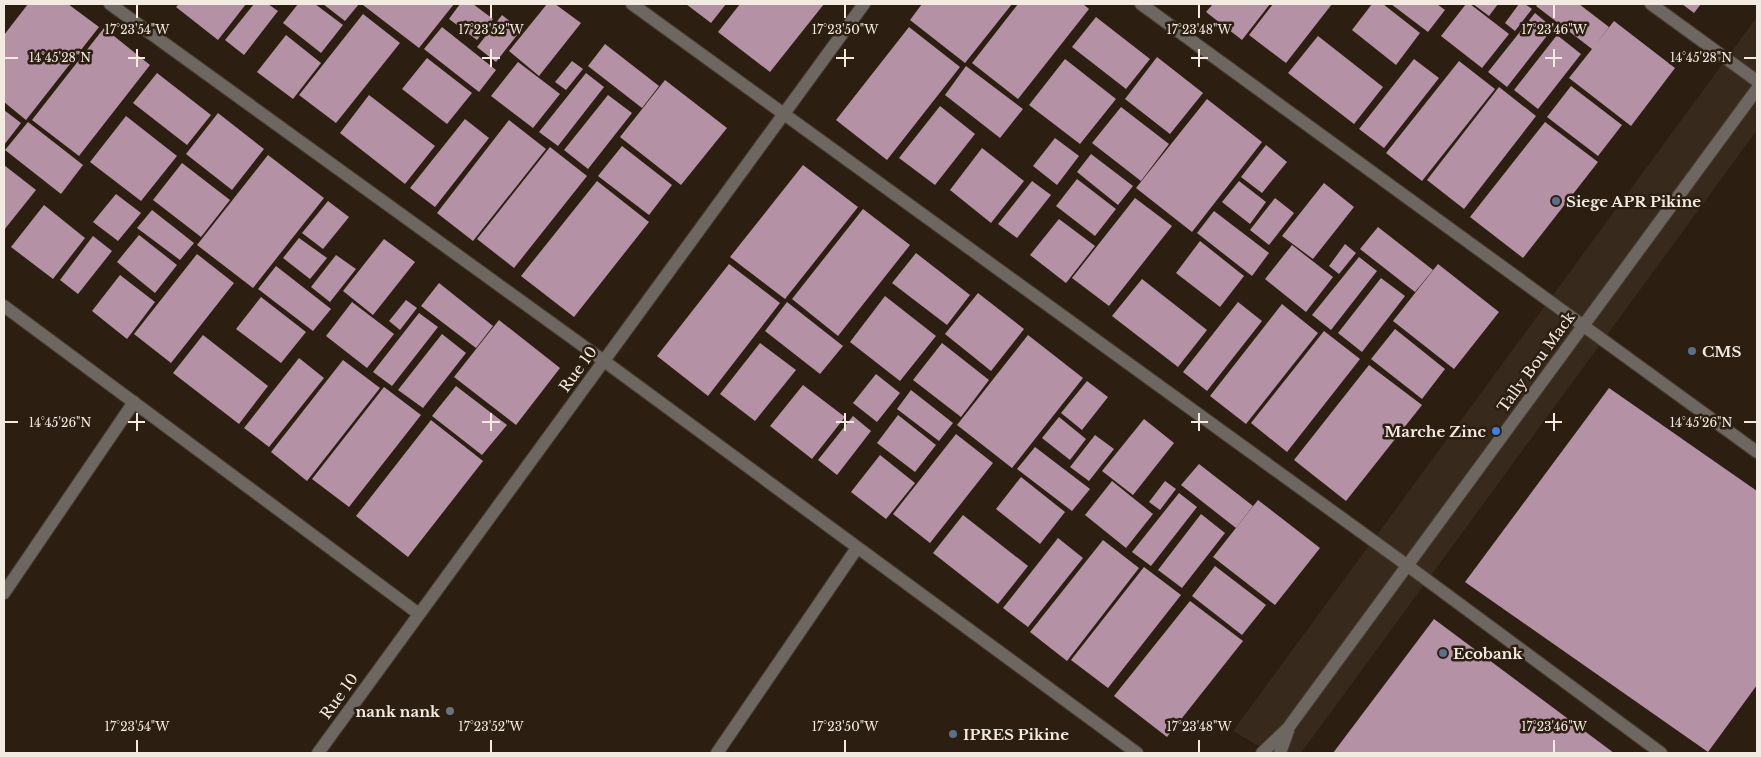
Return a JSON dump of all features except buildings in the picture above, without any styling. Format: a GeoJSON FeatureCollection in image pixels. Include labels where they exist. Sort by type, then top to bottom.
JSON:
{"type":"FeatureCollection","features":[{"type":"Feature","properties":{"kind":"street"},"geometry":{"type":"LineString","coordinates":[[110,4],[604,361],[1137,753]]}},
{"type":"Feature","properties":{"kind":"street"},"geometry":{"type":"LineString","coordinates":[[632,4],[1408,566],[1661,753]]}},
{"type":"Feature","properties":{"kind":"street","name":"Rue 10"},"geometry":{"type":"LineString","coordinates":[[318,753],[864,4]]}},
{"type":"Feature","properties":{"kind":"street"},"geometry":{"type":"LineString","coordinates":[[1141,4],[1757,452]]}},
{"type":"Feature","properties":{"kind":"street"},"geometry":{"type":"LineString","coordinates":[[1651,4],[1757,81]]}},
{"type":"Feature","properties":{"kind":"street","name":"Tally Bou Mack"},"geometry":{"type":"LineString","coordinates":[[1262,753],[1288,728],[1757,88]]}},
{"type":"Feature","properties":{"kind":"street"},"geometry":{"type":"LineString","coordinates":[[4,306],[419,614]]}},
{"type":"Feature","properties":{"kind":"street"},"geometry":{"type":"LineString","coordinates":[[4,593],[134,402]]}},
{"type":"Feature","properties":{"kind":"street"},"geometry":{"type":"LineString","coordinates":[[717,753],[857,548]]}},
{"type":"Feature","properties":{"kind":"street","name":"Tally Bou Mack"},"geometry":{"type":"LineString","coordinates":[[1280,753],[1288,728]]}},
{"type":"Feature","properties":{"kind":"shaded area","name":"Marche Zinc"},"geometry":{"type":"Polygon","coordinates":[[[1757,17],[1757,130],[1301,753],[1271,753],[1233,731],[1757,17]]]}},
{"type":"Feature","properties":{"kind":"place","name":"Siege APR Pikine"},"geometry":{"type":"Point","coordinates":[1556,201]}},
{"type":"Feature","properties":{"kind":"place","name":"CMS"},"geometry":{"type":"Point","coordinates":[1692,351]}},
{"type":"Feature","properties":{"kind":"place","name":"Marche Zinc"},"geometry":{"type":"Point","coordinates":[1496,431]}},
{"type":"Feature","properties":{"kind":"place","name":"Ecobank"},"geometry":{"type":"Point","coordinates":[1443,653]}},
{"type":"Feature","properties":{"kind":"place","name":"nank nank"},"geometry":{"type":"Point","coordinates":[450,711]}},
{"type":"Feature","properties":{"kind":"place","name":"IPRES Pikine"},"geometry":{"type":"Point","coordinates":[953,734]}}]}
